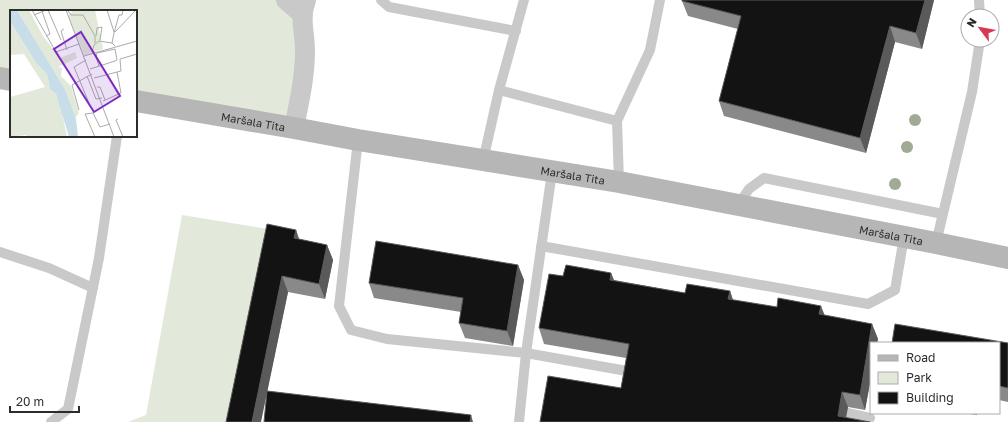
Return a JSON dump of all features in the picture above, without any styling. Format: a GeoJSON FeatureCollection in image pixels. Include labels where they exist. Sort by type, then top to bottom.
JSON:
{"type":"FeatureCollection","features":[{"type":"Feature","properties":{"kind":"street"},"geometry":{"type":"LineString","coordinates":[[286,0],[304,6],[305,51],[303,80],[294,128]]}},
{"type":"Feature","properties":{"kind":"street"},"geometry":{"type":"LineString","coordinates":[[0,78],[10,80]]}},
{"type":"Feature","properties":{"kind":"street","name":"Maršala Tita"},"geometry":{"type":"LineString","coordinates":[[137,101],[358,140],[618,182],[1008,258]]}},
{"type":"Feature","properties":{"kind":"lane"},"geometry":{"type":"LineString","coordinates":[[380,0],[389,7],[516,31]]}},
{"type":"Feature","properties":{"kind":"lane"},"geometry":{"type":"LineString","coordinates":[[483,161],[499,90],[524,0]]}},
{"type":"Feature","properties":{"kind":"lane"},"geometry":{"type":"LineString","coordinates":[[618,182],[617,122],[650,50],[660,0]]}},
{"type":"Feature","properties":{"kind":"lane"},"geometry":{"type":"LineString","coordinates":[[936,243],[972,92],[979,48]]}},
{"type":"Feature","properties":{"kind":"lane"},"geometry":{"type":"LineString","coordinates":[[499,90],[617,122]]}},
{"type":"Feature","properties":{"kind":"lane"},"geometry":{"type":"LineString","coordinates":[[51,422],[68,409],[99,258],[117,137]]}},
{"type":"Feature","properties":{"kind":"lane"},"geometry":{"type":"LineString","coordinates":[[358,140],[339,306],[351,330],[387,339],[526,353],[651,375]]}},
{"type":"Feature","properties":{"kind":"lane"},"geometry":{"type":"LineString","coordinates":[[519,422],[526,353],[552,172]]}},
{"type":"Feature","properties":{"kind":"lane"},"geometry":{"type":"LineString","coordinates":[[738,205],[749,190],[764,178],[943,214]]}},
{"type":"Feature","properties":{"kind":"lane"},"geometry":{"type":"LineString","coordinates":[[541,246],[868,304],[895,290],[904,237]]}},
{"type":"Feature","properties":{"kind":"lane"},"geometry":{"type":"LineString","coordinates":[[0,252],[50,268],[93,288]]}},
{"type":"Feature","properties":{"kind":"lane"},"geometry":{"type":"LineString","coordinates":[[825,409],[870,418]]}},
{"type":"Feature","properties":{"kind":"green space"},"geometry":{"type":"Polygon","coordinates":[[[0,0],[306,0],[294,128],[137,101],[137,10],[10,10],[10,80],[0,78],[0,0]]]}},
{"type":"Feature","properties":{"kind":"green space"},"geometry":{"type":"Polygon","coordinates":[[[182,215],[268,229],[228,422],[128,422],[146,415],[182,215]]]}},
{"type":"Feature","properties":{"kind":"building"},"geometry":{"type":"Polygon","coordinates":[[[682,0],[925,0],[916,33],[890,26],[860,138],[719,101],[741,16],[682,0]]]}},
{"type":"Feature","properties":{"kind":"building"},"geometry":{"type":"Polygon","coordinates":[[[267,224],[296,230],[294,238],[327,245],[319,284],[282,276],[252,422],[226,422],[267,224]]]}},
{"type":"Feature","properties":{"kind":"building"},"geometry":{"type":"Polygon","coordinates":[[[376,241],[518,265],[507,331],[459,323],[463,298],[369,283],[376,241]]]}},
{"type":"Feature","properties":{"kind":"building"},"geometry":{"type":"Polygon","coordinates":[[[566,265],[611,273],[610,280],[685,293],[687,284],[730,291],[728,299],[777,307],[778,298],[821,306],[819,314],[872,324],[860,395],[842,392],[838,416],[870,422],[540,422],[548,376],[621,388],[629,344],[539,328],[549,274],[563,276],[566,265]]]}},
{"type":"Feature","properties":{"kind":"building"},"geometry":{"type":"Polygon","coordinates":[[[895,324],[1008,343],[1008,388],[1000,386],[1000,342],[892,342],[895,324]]]}},
{"type":"Feature","properties":{"kind":"building"},"geometry":{"type":"Polygon","coordinates":[[[267,391],[471,415],[470,422],[264,422],[267,391]]]}}]}
